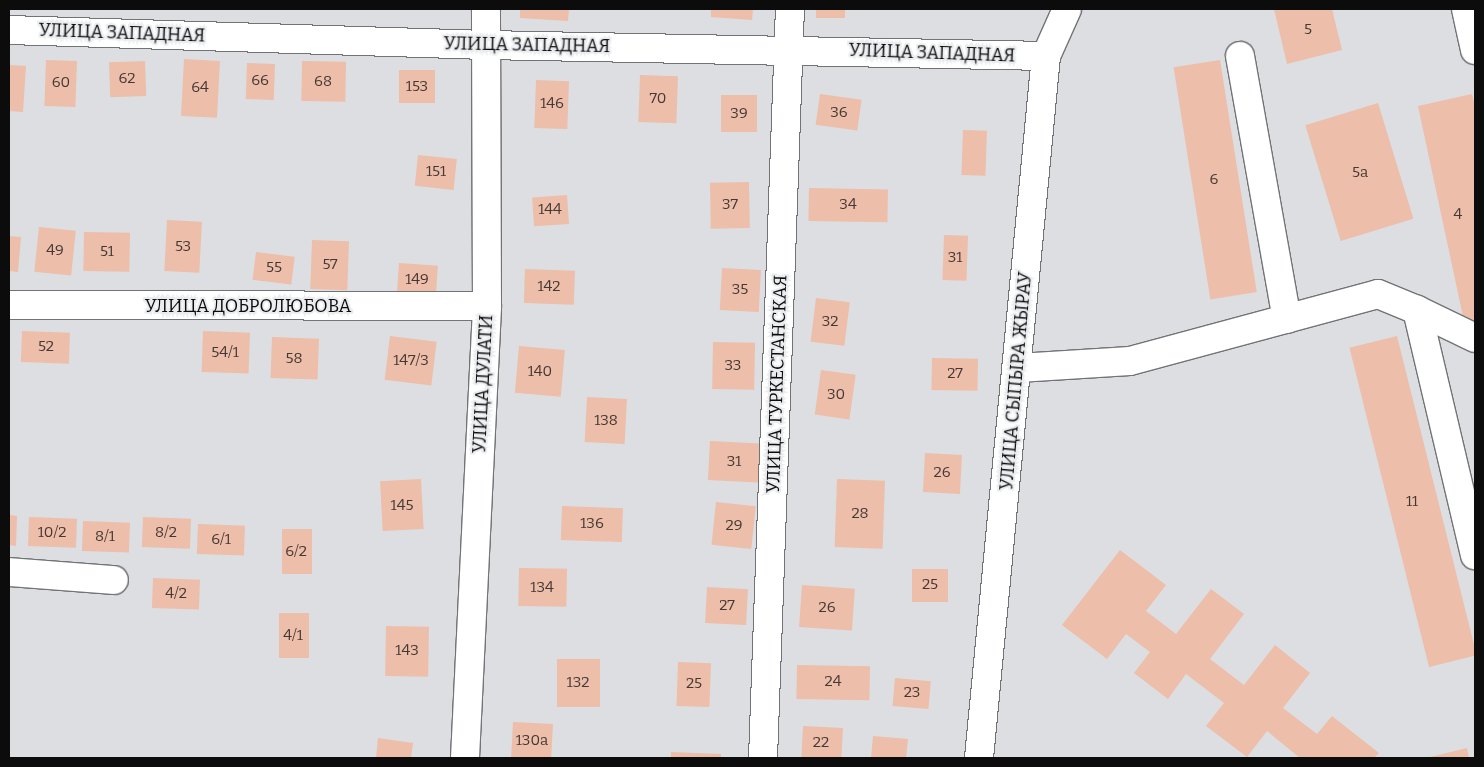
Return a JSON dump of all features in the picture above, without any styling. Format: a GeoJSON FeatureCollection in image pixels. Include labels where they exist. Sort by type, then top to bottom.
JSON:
{"type":"FeatureCollection","features":[{"type":"Feature","properties":{"kind":"street","name":"УЛИЦА ДУЛАТИ"},"geometry":{"type":"LineString","coordinates":[[465,758],[487,306],[486,9]]}},
{"type":"Feature","properties":{"kind":"street","name":"УЛИЦА ТУРКЕСТАНСКАЯ"},"geometry":{"type":"LineString","coordinates":[[763,758],[790,9]]}},
{"type":"Feature","properties":{"kind":"street","name":"УЛИЦА СЫПЫРА ЖЫРАУ"},"geometry":{"type":"LineString","coordinates":[[978,758],[1018,368],[1046,56],[1067,9]]}},
{"type":"Feature","properties":{"kind":"street"},"geometry":{"type":"LineString","coordinates":[[1466,9],[1475,50]]}},
{"type":"Feature","properties":{"kind":"street","name":"УЛИЦА ЗАПАДНАЯ"},"geometry":{"type":"LineString","coordinates":[[9,30],[485,45],[789,49],[1046,56]]}},
{"type":"Feature","properties":{"kind":"street"},"geometry":{"type":"LineString","coordinates":[[1240,56],[1287,319]]}},
{"type":"Feature","properties":{"kind":"street"},"geometry":{"type":"LineString","coordinates":[[1018,368],[1130,361],[1378,294],[1417,310],[1475,338]]}},
{"type":"Feature","properties":{"kind":"street","name":"УЛИЦА ДОБРОЛЮБОВА"},"geometry":{"type":"LineString","coordinates":[[9,305],[487,306]]}},
{"type":"Feature","properties":{"kind":"street"},"geometry":{"type":"LineString","coordinates":[[1417,310],[1475,555]]}},
{"type":"Feature","properties":{"kind":"street"},"geometry":{"type":"LineString","coordinates":[[9,572],[114,580]]}},
{"type":"Feature","properties":{"kind":"building"},"geometry":{"type":"Polygon","coordinates":[[[520,9],[569,9],[568,21],[520,18],[520,9]]]}},
{"type":"Feature","properties":{"kind":"building"},"geometry":{"type":"Polygon","coordinates":[[[711,9],[753,9],[752,20],[711,17],[711,9]]]}},
{"type":"Feature","properties":{"kind":"building"},"geometry":{"type":"Polygon","coordinates":[[[816,9],[845,9],[845,18],[816,18],[816,9]]]}},
{"type":"Feature","properties":{"kind":"building"},"geometry":{"type":"Polygon","coordinates":[[[1274,9],[1332,9],[1342,50],[1287,64],[1274,9]]]}},
{"type":"Feature","properties":{"kind":"building"},"geometry":{"type":"Polygon","coordinates":[[[184,59],[220,61],[217,118],[181,116],[184,59]]]}},
{"type":"Feature","properties":{"kind":"building"},"geometry":{"type":"Polygon","coordinates":[[[46,60],[77,61],[75,107],[44,106],[46,60]]]}},
{"type":"Feature","properties":{"kind":"building"},"geometry":{"type":"Polygon","coordinates":[[[1220,60],[1257,292],[1210,299],[1174,67],[1220,60]]]}},
{"type":"Feature","properties":{"kind":"building"},"geometry":{"type":"Polygon","coordinates":[[[145,61],[146,96],[110,97],[109,62],[145,61]]]}},
{"type":"Feature","properties":{"kind":"building"},"geometry":{"type":"Polygon","coordinates":[[[302,61],[346,62],[345,102],[301,101],[302,61]]]}},
{"type":"Feature","properties":{"kind":"building"},"geometry":{"type":"Polygon","coordinates":[[[247,63],[275,64],[274,100],[246,99],[247,63]]]}},
{"type":"Feature","properties":{"kind":"building"},"geometry":{"type":"Polygon","coordinates":[[[9,65],[26,66],[23,112],[9,111],[9,65]]]}},
{"type":"Feature","properties":{"kind":"building"},"geometry":{"type":"Polygon","coordinates":[[[399,70],[435,70],[435,103],[399,103],[399,70]]]}},
{"type":"Feature","properties":{"kind":"building"},"geometry":{"type":"Polygon","coordinates":[[[640,75],[678,76],[676,123],[638,122],[640,75]]]}},
{"type":"Feature","properties":{"kind":"building"},"geometry":{"type":"Polygon","coordinates":[[[536,80],[569,81],[567,129],[534,128],[536,80]]]}},
{"type":"Feature","properties":{"kind":"building"},"geometry":{"type":"Polygon","coordinates":[[[820,94],[862,100],[857,131],[816,125],[820,94]]]}},
{"type":"Feature","properties":{"kind":"building"},"geometry":{"type":"Polygon","coordinates":[[[1472,94],[1475,107],[1475,324],[1465,326],[1418,106],[1472,94]]]}},
{"type":"Feature","properties":{"kind":"building"},"geometry":{"type":"Polygon","coordinates":[[[721,95],[757,95],[757,132],[721,132],[721,95]]]}},
{"type":"Feature","properties":{"kind":"building"},"geometry":{"type":"Polygon","coordinates":[[[1378,103],[1413,219],[1341,241],[1305,125],[1378,103]]]}},
{"type":"Feature","properties":{"kind":"building"},"geometry":{"type":"Polygon","coordinates":[[[963,130],[987,131],[985,176],[961,175],[963,130]]]}},
{"type":"Feature","properties":{"kind":"building"},"geometry":{"type":"Polygon","coordinates":[[[418,155],[457,159],[454,190],[415,186],[418,155]]]}},
{"type":"Feature","properties":{"kind":"building"},"geometry":{"type":"Polygon","coordinates":[[[749,182],[750,228],[711,229],[710,183],[749,182]]]}},
{"type":"Feature","properties":{"kind":"building"},"geometry":{"type":"Polygon","coordinates":[[[809,188],[888,189],[887,222],[808,221],[809,188]]]}},
{"type":"Feature","properties":{"kind":"building"},"geometry":{"type":"Polygon","coordinates":[[[567,195],[569,224],[534,226],[532,197],[567,195]]]}},
{"type":"Feature","properties":{"kind":"building"},"geometry":{"type":"Polygon","coordinates":[[[167,220],[202,222],[199,273],[164,271],[167,220]]]}},
{"type":"Feature","properties":{"kind":"building"},"geometry":{"type":"Polygon","coordinates":[[[39,227],[76,231],[71,276],[34,272],[39,227]]]}},
{"type":"Feature","properties":{"kind":"building"},"geometry":{"type":"Polygon","coordinates":[[[84,232],[130,233],[129,272],[83,271],[84,232]]]}},
{"type":"Feature","properties":{"kind":"building"},"geometry":{"type":"Polygon","coordinates":[[[944,235],[968,236],[966,281],[942,280],[944,235]]]}},
{"type":"Feature","properties":{"kind":"building"},"geometry":{"type":"Polygon","coordinates":[[[9,236],[21,237],[18,272],[9,271],[9,236]]]}},
{"type":"Feature","properties":{"kind":"building"},"geometry":{"type":"Polygon","coordinates":[[[312,240],[349,241],[347,290],[310,289],[312,240]]]}},
{"type":"Feature","properties":{"kind":"building"},"geometry":{"type":"Polygon","coordinates":[[[256,252],[295,257],[291,285],[253,280],[256,252]]]}},
{"type":"Feature","properties":{"kind":"building"},"geometry":{"type":"Polygon","coordinates":[[[399,263],[438,266],[436,296],[397,293],[399,263]]]}},
{"type":"Feature","properties":{"kind":"building"},"geometry":{"type":"Polygon","coordinates":[[[722,268],[761,270],[759,312],[720,310],[722,268]]]}},
{"type":"Feature","properties":{"kind":"building"},"geometry":{"type":"Polygon","coordinates":[[[525,269],[575,271],[574,305],[524,303],[525,269]]]}},
{"type":"Feature","properties":{"kind":"building"},"geometry":{"type":"Polygon","coordinates":[[[816,298],[850,302],[844,346],[811,342],[816,298]]]}},
{"type":"Feature","properties":{"kind":"building"},"geometry":{"type":"Polygon","coordinates":[[[22,331],[70,333],[69,364],[21,362],[22,331]]]}},
{"type":"Feature","properties":{"kind":"building"},"geometry":{"type":"Polygon","coordinates":[[[203,331],[250,333],[249,374],[202,372],[203,331]]]}},
{"type":"Feature","properties":{"kind":"building"},"geometry":{"type":"Polygon","coordinates":[[[390,336],[437,342],[431,385],[385,380],[390,336]]]}},
{"type":"Feature","properties":{"kind":"building"},"geometry":{"type":"Polygon","coordinates":[[[1397,336],[1475,649],[1475,656],[1429,667],[1349,348],[1397,336]]]}},
{"type":"Feature","properties":{"kind":"building"},"geometry":{"type":"Polygon","coordinates":[[[272,337],[319,339],[318,380],[271,378],[272,337]]]}},
{"type":"Feature","properties":{"kind":"building"},"geometry":{"type":"Polygon","coordinates":[[[713,342],[755,343],[754,390],[712,389],[713,342]]]}},
{"type":"Feature","properties":{"kind":"building"},"geometry":{"type":"Polygon","coordinates":[[[519,346],[565,350],[561,397],[515,393],[519,346]]]}},
{"type":"Feature","properties":{"kind":"building"},"geometry":{"type":"Polygon","coordinates":[[[932,358],[978,359],[977,391],[931,390],[932,358]]]}},
{"type":"Feature","properties":{"kind":"building"},"geometry":{"type":"Polygon","coordinates":[[[821,370],[856,375],[849,419],[815,415],[821,370]]]}},
{"type":"Feature","properties":{"kind":"building"},"geometry":{"type":"Polygon","coordinates":[[[587,397],[627,399],[625,444],[585,442],[587,397]]]}},
{"type":"Feature","properties":{"kind":"building"},"geometry":{"type":"Polygon","coordinates":[[[710,441],[760,444],[758,483],[708,480],[710,441]]]}},
{"type":"Feature","properties":{"kind":"building"},"geometry":{"type":"Polygon","coordinates":[[[925,453],[962,455],[960,494],[923,492],[925,453]]]}},
{"type":"Feature","properties":{"kind":"building"},"geometry":{"type":"Polygon","coordinates":[[[421,479],[424,529],[383,531],[380,481],[421,479]]]}},
{"type":"Feature","properties":{"kind":"building"},"geometry":{"type":"Polygon","coordinates":[[[837,479],[885,481],[883,549],[835,547],[837,479]]]}},
{"type":"Feature","properties":{"kind":"building"},"geometry":{"type":"Polygon","coordinates":[[[716,502],[756,506],[751,549],[712,545],[716,502]]]}},
{"type":"Feature","properties":{"kind":"building"},"geometry":{"type":"Polygon","coordinates":[[[562,506],[623,508],[622,542],[561,540],[562,506]]]}},
{"type":"Feature","properties":{"kind":"building"},"geometry":{"type":"Polygon","coordinates":[[[9,515],[17,516],[16,546],[9,545],[9,515]]]}},
{"type":"Feature","properties":{"kind":"building"},"geometry":{"type":"Polygon","coordinates":[[[29,517],[77,519],[76,548],[28,546],[29,517]]]}},
{"type":"Feature","properties":{"kind":"building"},"geometry":{"type":"Polygon","coordinates":[[[143,517],[191,519],[190,549],[142,547],[143,517]]]}},
{"type":"Feature","properties":{"kind":"building"},"geometry":{"type":"Polygon","coordinates":[[[83,521],[130,523],[129,553],[82,551],[83,521]]]}},
{"type":"Feature","properties":{"kind":"building"},"geometry":{"type":"Polygon","coordinates":[[[198,524],[245,526],[244,556],[197,554],[198,524]]]}},
{"type":"Feature","properties":{"kind":"building"},"geometry":{"type":"Polygon","coordinates":[[[282,529],[312,529],[312,574],[282,574],[282,529]]]}},
{"type":"Feature","properties":{"kind":"building"},"geometry":{"type":"Polygon","coordinates":[[[1120,550],[1166,585],[1146,611],[1176,634],[1211,589],[1244,614],[1210,659],[1244,685],[1275,645],[1310,673],[1283,708],[1317,734],[1332,716],[1379,753],[1374,758],[1300,758],[1267,731],[1247,757],[1206,726],[1224,703],[1186,674],[1168,699],[1134,673],[1150,652],[1126,634],[1107,659],[1062,625],[1120,550]]]}},
{"type":"Feature","properties":{"kind":"building"},"geometry":{"type":"Polygon","coordinates":[[[519,568],[567,569],[566,607],[518,606],[519,568]]]}},
{"type":"Feature","properties":{"kind":"building"},"geometry":{"type":"Polygon","coordinates":[[[912,569],[948,569],[948,602],[912,602],[912,569]]]}},
{"type":"Feature","properties":{"kind":"building"},"geometry":{"type":"Polygon","coordinates":[[[153,578],[200,580],[199,610],[152,608],[153,578]]]}},
{"type":"Feature","properties":{"kind":"building"},"geometry":{"type":"Polygon","coordinates":[[[802,585],[855,589],[852,631],[799,627],[802,585]]]}},
{"type":"Feature","properties":{"kind":"building"},"geometry":{"type":"Polygon","coordinates":[[[707,587],[748,589],[746,625],[705,623],[707,587]]]}},
{"type":"Feature","properties":{"kind":"building"},"geometry":{"type":"Polygon","coordinates":[[[279,613],[309,613],[309,658],[279,658],[279,613]]]}},
{"type":"Feature","properties":{"kind":"building"},"geometry":{"type":"Polygon","coordinates":[[[386,626],[429,627],[428,677],[385,676],[386,626]]]}},
{"type":"Feature","properties":{"kind":"building"},"geometry":{"type":"Polygon","coordinates":[[[557,659],[600,659],[600,707],[557,707],[557,659]]]}},
{"type":"Feature","properties":{"kind":"building"},"geometry":{"type":"Polygon","coordinates":[[[678,662],[711,663],[709,707],[676,706],[678,662]]]}},
{"type":"Feature","properties":{"kind":"building"},"geometry":{"type":"Polygon","coordinates":[[[797,665],[870,666],[869,700],[796,699],[797,665]]]}},
{"type":"Feature","properties":{"kind":"building"},"geometry":{"type":"Polygon","coordinates":[[[895,678],[931,681],[928,709],[893,706],[895,678]]]}},
{"type":"Feature","properties":{"kind":"building"},"geometry":{"type":"Polygon","coordinates":[[[513,722],[553,724],[551,758],[511,758],[513,722]]]}},
{"type":"Feature","properties":{"kind":"building"},"geometry":{"type":"Polygon","coordinates":[[[803,726],[843,728],[841,758],[801,758],[803,726]]]}},
{"type":"Feature","properties":{"kind":"building"},"geometry":{"type":"Polygon","coordinates":[[[873,736],[908,739],[906,758],[871,758],[873,736]]]}},
{"type":"Feature","properties":{"kind":"building"},"geometry":{"type":"Polygon","coordinates":[[[378,738],[413,743],[411,758],[376,758],[378,738]]]}},
{"type":"Feature","properties":{"kind":"building"},"geometry":{"type":"Polygon","coordinates":[[[1467,748],[1469,758],[1426,758],[1467,748]]]}},
{"type":"Feature","properties":{"kind":"building"},"geometry":{"type":"Polygon","coordinates":[[[671,752],[721,754],[721,758],[671,758],[671,752]]]}}]}
